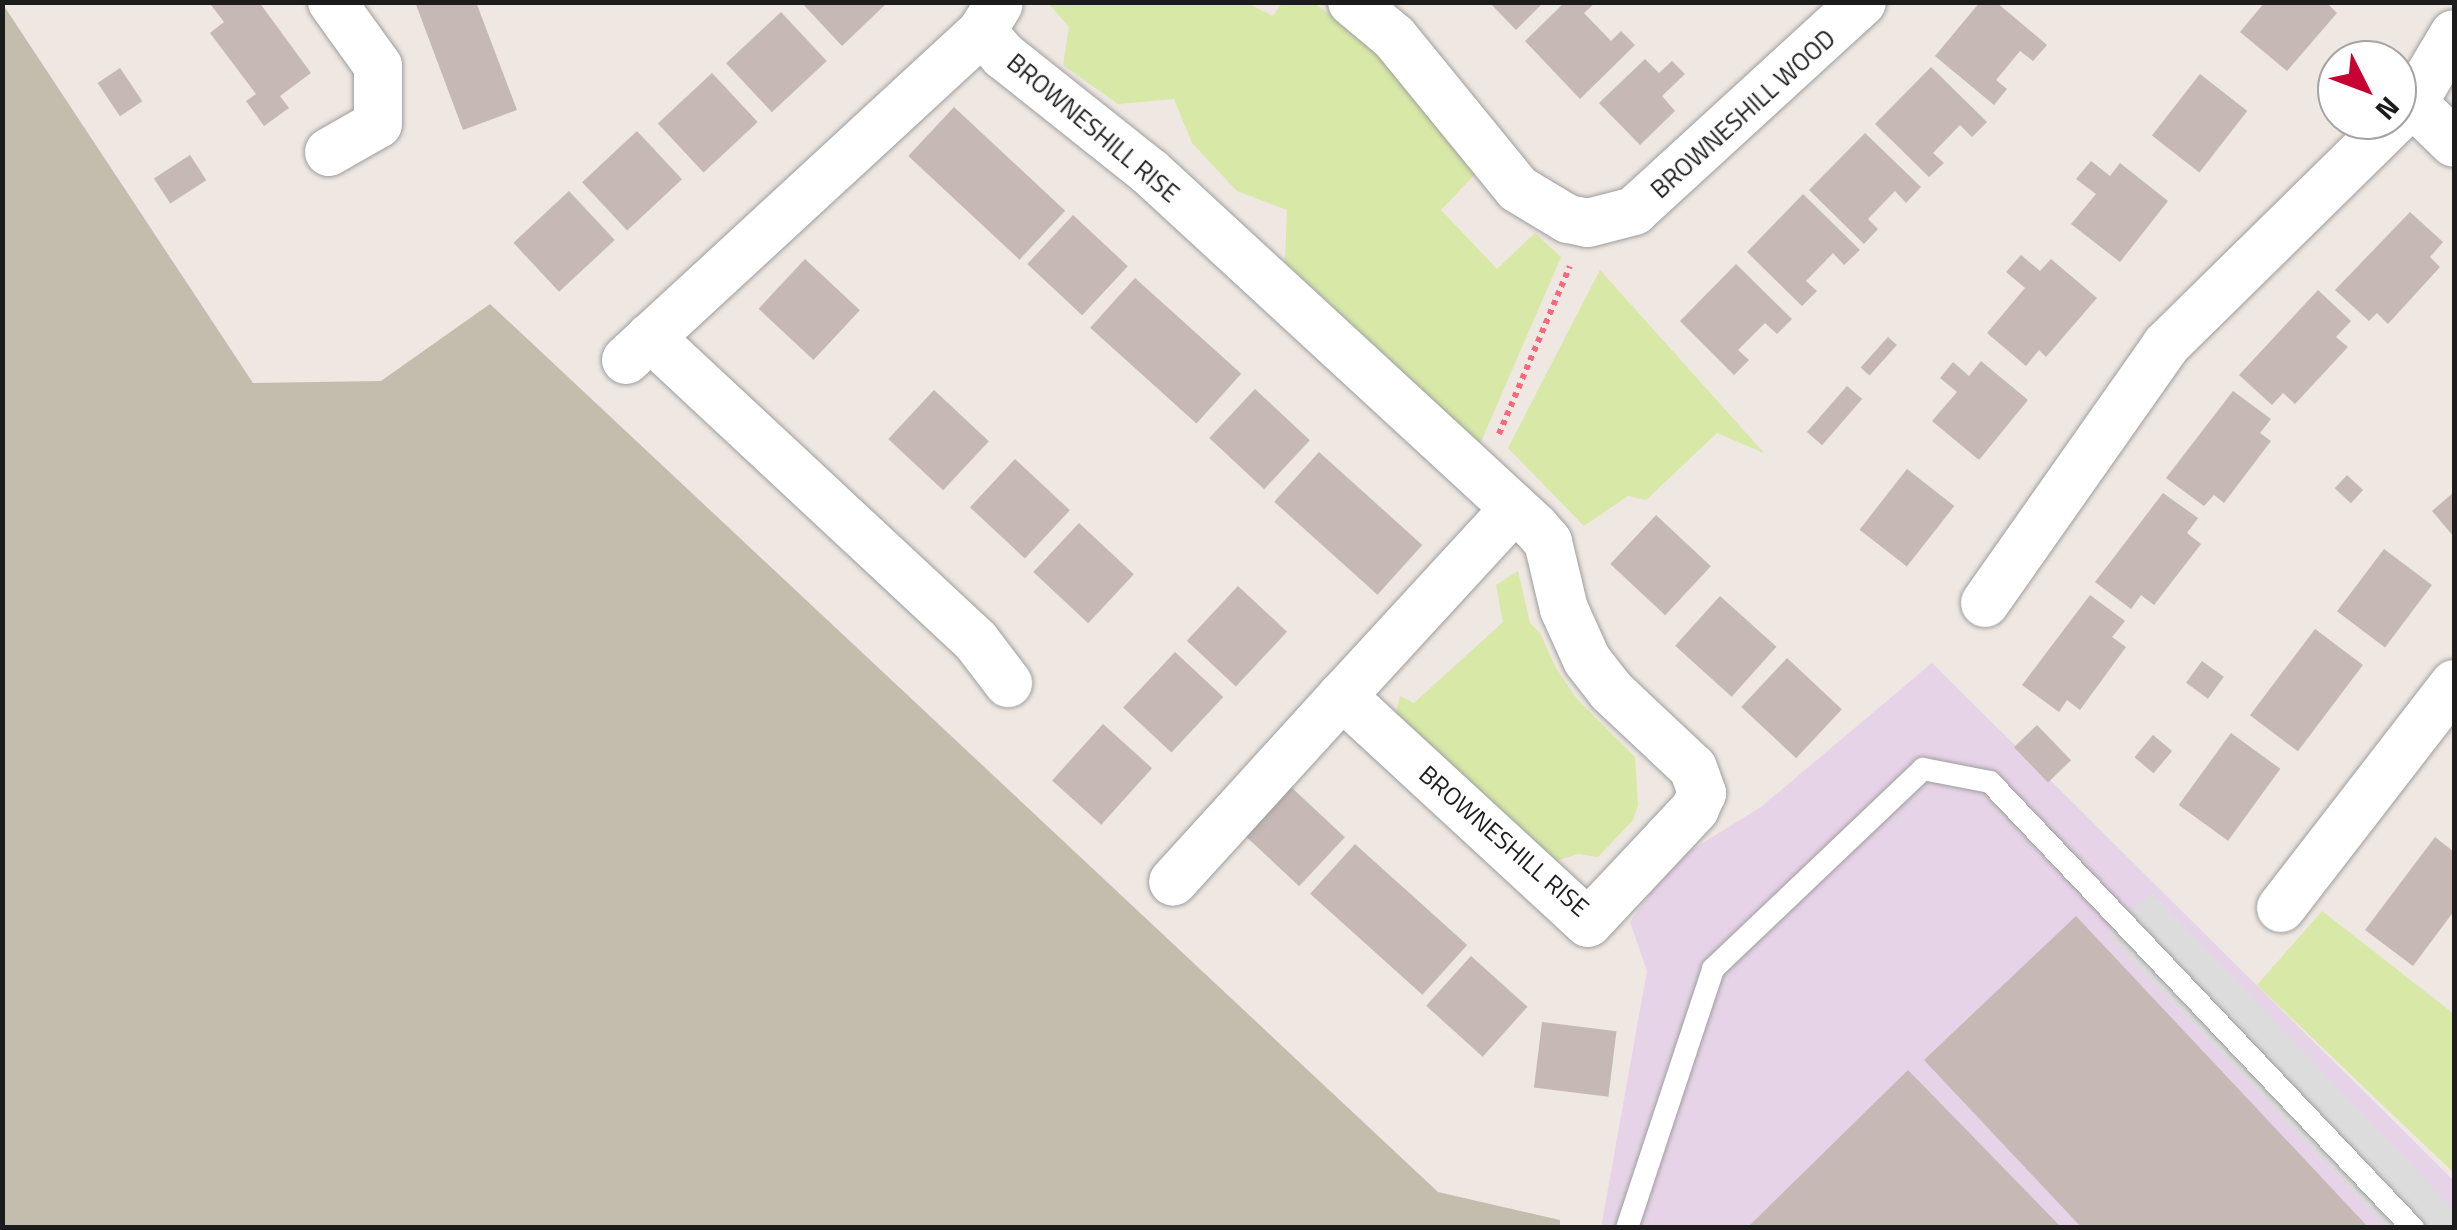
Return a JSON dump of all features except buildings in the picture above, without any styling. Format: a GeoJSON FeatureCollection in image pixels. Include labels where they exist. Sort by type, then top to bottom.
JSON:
{"type":"FeatureCollection","features":[{"type":"Feature","properties":{"kind":"street"},"geometry":{"type":"LineString","coordinates":[[329,152],[378,124],[378,66],[332,2]]}},
{"type":"Feature","properties":{"kind":"street"},"geometry":{"type":"LineString","coordinates":[[1352,2],[1394,37],[1518,189],[1568,219],[1588,223]]}},
{"type":"Feature","properties":{"kind":"street","name":"BROWNESHILL WOOD"},"geometry":{"type":"LineString","coordinates":[[1588,223],[1634,212],[1862,2]]}},
{"type":"Feature","properties":{"kind":"street","name":"BROWNESHILL RISE"},"geometry":{"type":"LineString","coordinates":[[1008,682],[976,641],[638,348],[991,17],[1004,56],[1150,172],[1548,542],[1564,608],[1587,660],[1611,691],[1693,768],[1702,793],[1695,809],[1588,923],[1342,696]]}},
{"type":"Feature","properties":{"kind":"street"},"geometry":{"type":"LineString","coordinates":[[2417,91],[2454,34]]}},
{"type":"Feature","properties":{"kind":"street"},"geometry":{"type":"LineString","coordinates":[[2417,122],[2454,143]]}},
{"type":"Feature","properties":{"kind":"street"},"geometry":{"type":"LineString","coordinates":[[1985,603],[2166,345],[2375,140]]}},
{"type":"Feature","properties":{"kind":"street"},"geometry":{"type":"LineString","coordinates":[[1173,882],[1342,696],[1498,492]]}},
{"type":"Feature","properties":{"kind":"street"},"geometry":{"type":"LineString","coordinates":[[2281,908],[2454,684]]}},
{"type":"Feature","properties":{"kind":"lane"},"geometry":{"type":"LineString","coordinates":[[1627,1228],[1713,969],[1923,769],[1990,782],[2413,1228]]}},
{"type":"Feature","properties":{"kind":"path"},"geometry":{"type":"LineString","coordinates":[[1498,492],[1588,223]]}},
{"type":"Feature","properties":{"kind":"shaded area"},"geometry":{"type":"Polygon","coordinates":[[[2,3],[253,383],[381,381],[490,304],[1438,1192],[1560,1220],[1560,1227],[3,1227],[2,3]]]}},
{"type":"Feature","properties":{"kind":"shaded area"},"geometry":{"type":"Polygon","coordinates":[[[1932,663],[2454,1181],[2454,1227],[1601,1228],[1647,971],[1630,922],[1672,862],[1761,807],[1932,663]]]}},
{"type":"Feature","properties":{"kind":"shaded area"},"geometry":{"type":"Polygon","coordinates":[[[2151,892],[2454,1210],[2454,1218],[2445,1227],[2387,1227],[2108,934],[2151,892]]]}},
{"type":"Feature","properties":{"kind":"green space"},"geometry":{"type":"Polygon","coordinates":[[[1245,2],[1273,16],[1282,3],[1314,3],[1393,62],[1478,171],[1441,210],[1497,269],[1535,233],[1561,257],[1480,444],[1285,262],[1287,210],[1237,191],[1192,143],[1174,99],[1118,104],[1063,65],[1069,27],[1049,4],[1245,2]]]}},
{"type":"Feature","properties":{"kind":"green space"},"geometry":{"type":"Polygon","coordinates":[[[1600,270],[1764,453],[1717,433],[1646,500],[1628,496],[1584,526],[1508,448],[1600,270]]]}},
{"type":"Feature","properties":{"kind":"green space"},"geometry":{"type":"Polygon","coordinates":[[[1518,571],[1530,623],[1540,633],[1556,668],[1577,699],[1635,757],[1638,805],[1633,820],[1598,857],[1578,854],[1540,866],[1394,722],[1400,696],[1414,703],[1503,622],[1496,585],[1518,571]]]}},
{"type":"Feature","properties":{"kind":"green space"},"geometry":{"type":"Polygon","coordinates":[[[2322,911],[2454,1014],[2454,1173],[2257,985],[2322,911]]]}}]}
